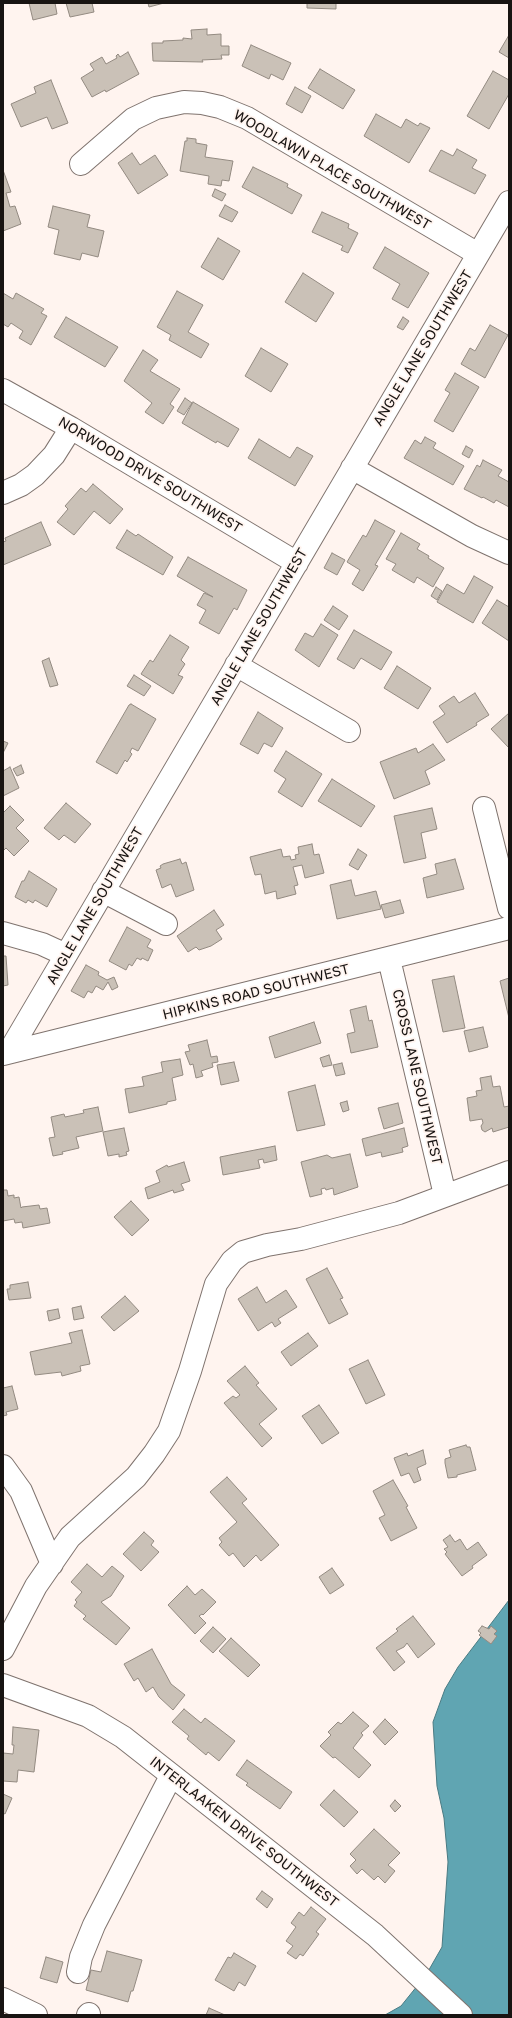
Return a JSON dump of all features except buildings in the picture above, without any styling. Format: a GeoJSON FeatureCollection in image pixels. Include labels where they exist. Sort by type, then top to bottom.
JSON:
{"type":"FeatureCollection","features":[{"type":"Feature","properties":{"kind":"street","name":"WOODLAWN PLACE SOUTHWEST"},"geometry":{"type":"LineString","coordinates":[[81,164],[133,118],[156,108],[184,102],[202,103],[220,107],[247,118],[478,254]]}},
{"type":"Feature","properties":{"kind":"street","name":"ANGLE LANE SOUTHWEST"},"geometry":{"type":"LineString","coordinates":[[6,1053],[66,955],[478,254],[502,231],[509,202]]}},
{"type":"Feature","properties":{"kind":"street","name":"NORWOOD DRIVE SOUTHWEST"},"geometry":{"type":"LineString","coordinates":[[3,390],[71,428],[297,563]]}},
{"type":"Feature","properties":{"kind":"street"},"geometry":{"type":"LineString","coordinates":[[3,493],[21,485],[34,475],[54,455],[71,428]]}},
{"type":"Feature","properties":{"kind":"street"},"geometry":{"type":"LineString","coordinates":[[352,468],[472,536],[509,554]]}},
{"type":"Feature","properties":{"kind":"street"},"geometry":{"type":"LineString","coordinates":[[236,665],[349,731]]}},
{"type":"Feature","properties":{"kind":"street"},"geometry":{"type":"LineString","coordinates":[[484,808],[509,908]]}},
{"type":"Feature","properties":{"kind":"street"},"geometry":{"type":"LineString","coordinates":[[103,892],[166,924]]}},
{"type":"Feature","properties":{"kind":"street","name":"HIPKINS ROAD SOUTHWEST"},"geometry":{"type":"LineString","coordinates":[[6,1053],[509,928]]}},
{"type":"Feature","properties":{"kind":"street"},"geometry":{"type":"LineString","coordinates":[[3,932],[42,944],[66,955]]}},
{"type":"Feature","properties":{"kind":"street","name":"CROSS LANE SOUTHWEST"},"geometry":{"type":"LineString","coordinates":[[389,959],[445,1195]]}},
{"type":"Feature","properties":{"kind":"street"},"geometry":{"type":"LineString","coordinates":[[3,1649],[36,1586],[70,1537],[136,1477],[154,1454],[169,1431],[190,1371],[216,1284],[232,1261],[243,1252],[399,1213],[445,1195],[483,1183],[509,1172]]}},
{"type":"Feature","properties":{"kind":"street"},"geometry":{"type":"LineString","coordinates":[[3,1466],[21,1491],[52,1564]]}},
{"type":"Feature","properties":{"kind":"street","name":"INTERLAAKEN DRIVE SOUTHWEST"},"geometry":{"type":"LineString","coordinates":[[3,1685],[88,1716],[123,1737],[333,1901],[416,1972],[461,2015]]}},
{"type":"Feature","properties":{"kind":"street"},"geometry":{"type":"LineString","coordinates":[[78,1972],[81,1956],[94,1925],[171,1776]]}},
{"type":"Feature","properties":{"kind":"street"},"geometry":{"type":"LineString","coordinates":[[3,1999],[36,2015]]}},
{"type":"Feature","properties":{"kind":"water"},"geometry":{"type":"Polygon","coordinates":[[[509,1600],[509,2015],[385,2015],[401,2006],[426,1975],[442,1947],[448,1862],[444,1818],[437,1786],[433,1722],[445,1689],[458,1667],[509,1600]]]}}]}
